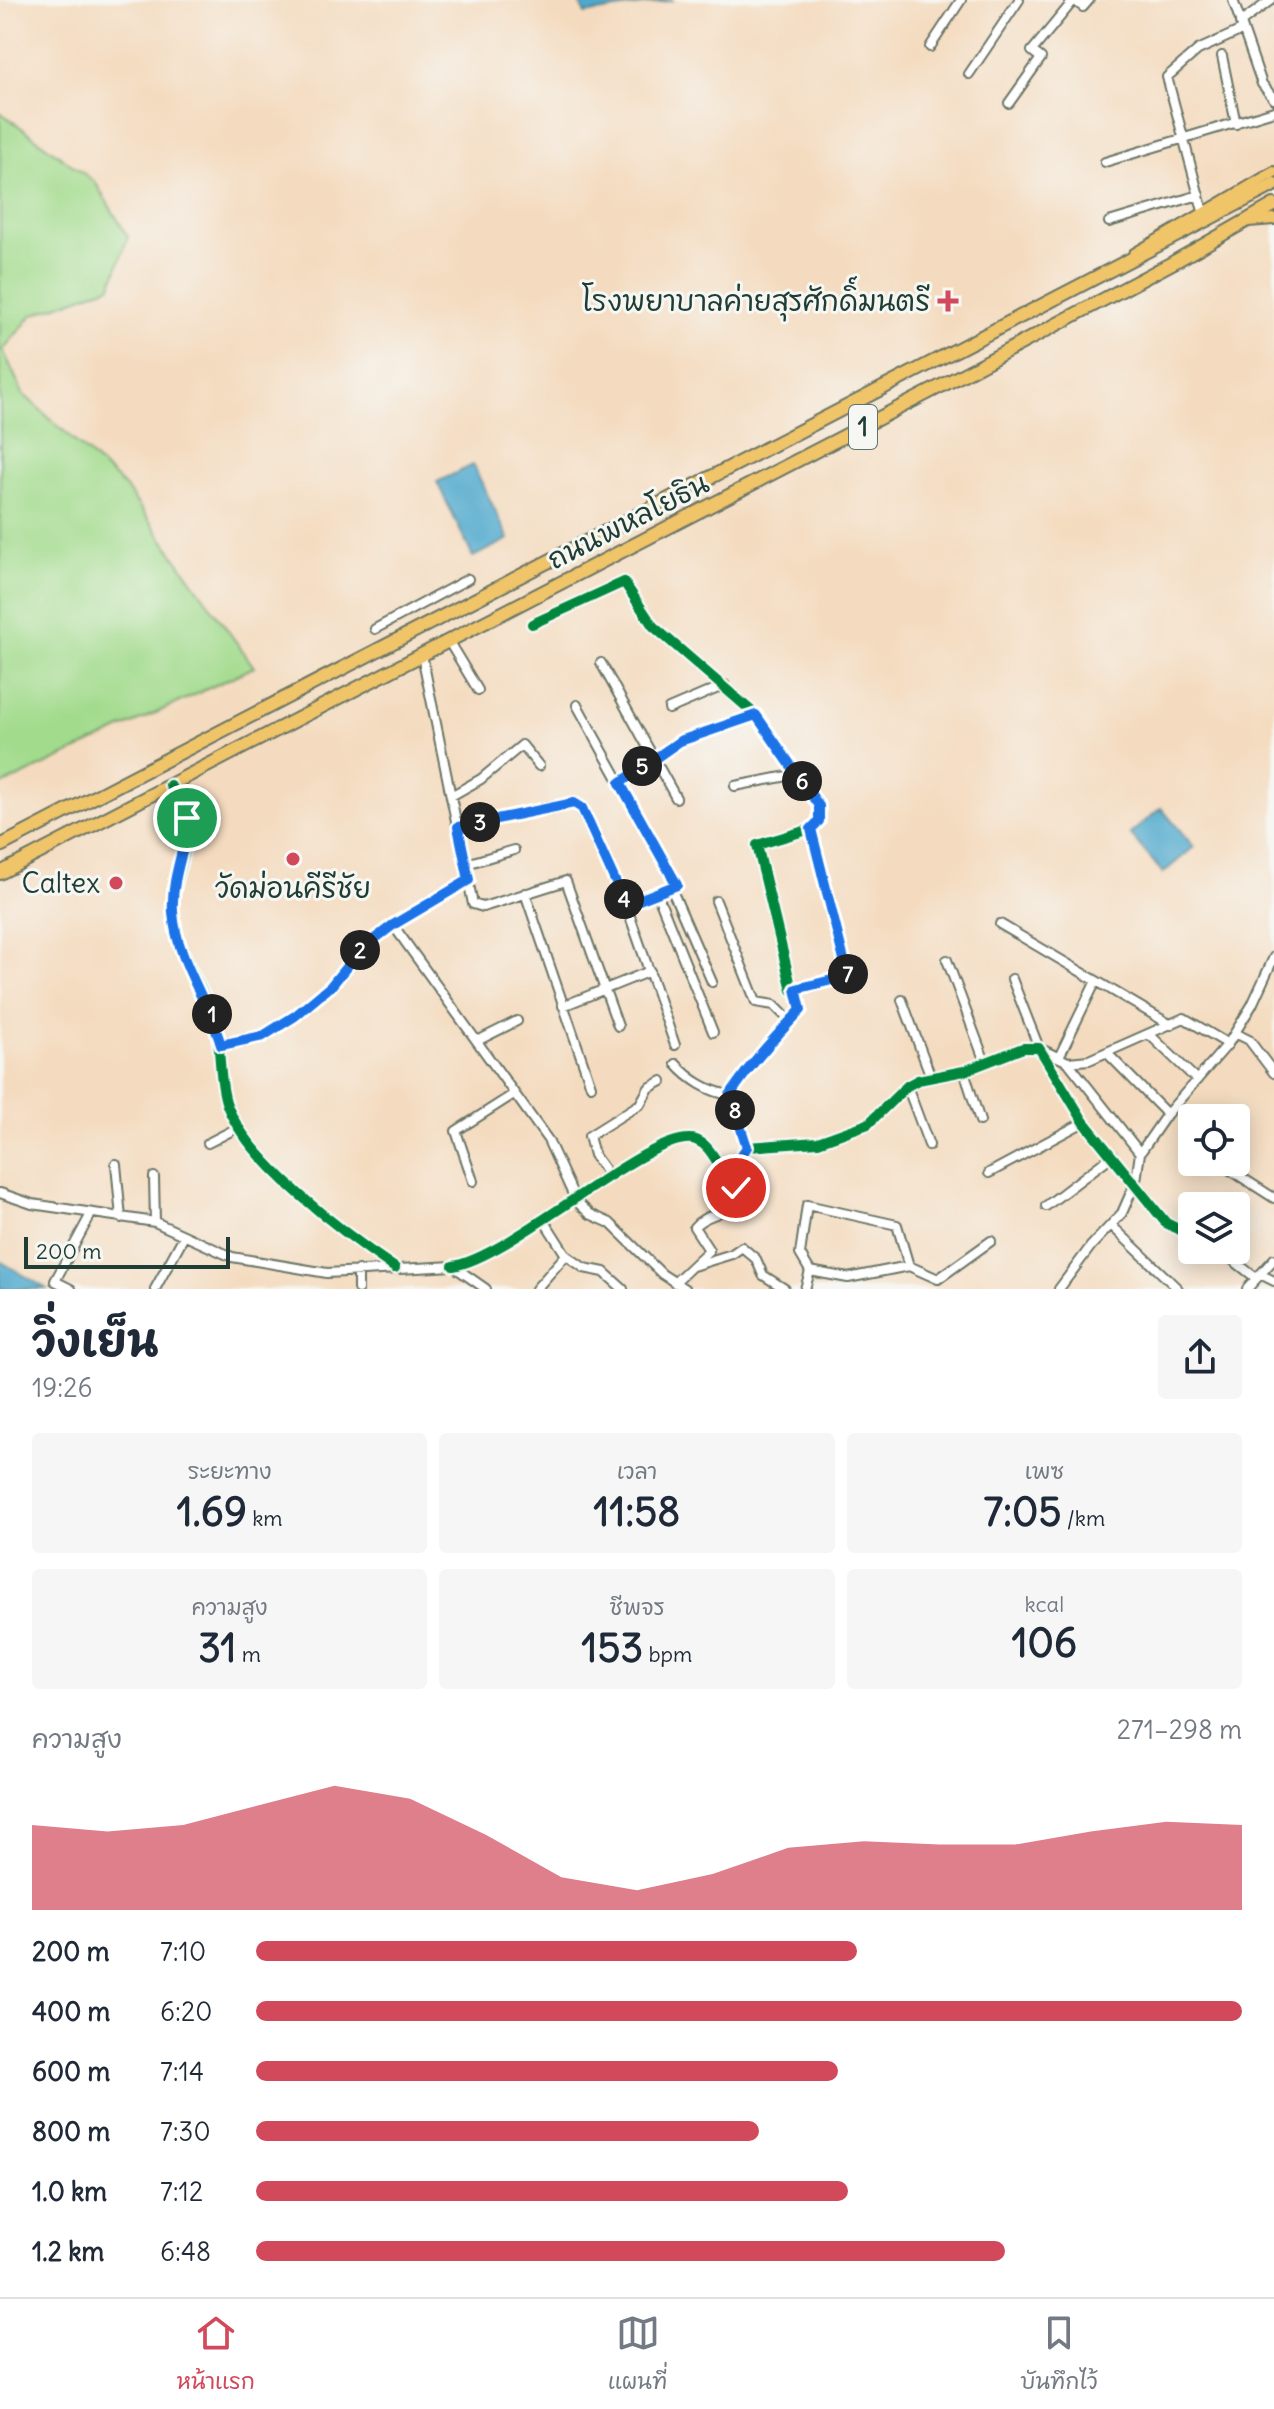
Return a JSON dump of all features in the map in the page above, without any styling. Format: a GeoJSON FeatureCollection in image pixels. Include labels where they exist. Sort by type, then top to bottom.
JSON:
{"type":"FeatureCollection","features":[{"type":"Feature","properties":{"kind":"highway","name":"ถนนพหลโยธิน"},"geometry":{"type":"LineString","coordinates":[[0,846],[1272,190]]}},
{"type":"Feature","properties":{"kind":"highway","name":"ถนนพหลโยธิน"},"geometry":{"type":"LineString","coordinates":[[0,873],[943,385],[1274,205]]}},
{"type":"Feature","properties":{"kind":"highway"},"geometry":{"type":"LineString","coordinates":[[387,645],[397,668]]}},
{"type":"Feature","properties":{"kind":"main road","name":"1"},"geometry":{"type":"LineString","coordinates":[[1107,275],[1148,243],[1274,172]]}},
{"type":"Feature","properties":{"kind":"main road"},"geometry":{"type":"LineString","coordinates":[[1248,221],[1274,219]]}},
{"type":"Feature","properties":{"kind":"street"},"geometry":{"type":"LineString","coordinates":[[930,47],[961,0]]}},
{"type":"Feature","properties":{"kind":"street"},"geometry":{"type":"LineString","coordinates":[[969,74],[1019,0]]}},
{"type":"Feature","properties":{"kind":"street"},"geometry":{"type":"LineString","coordinates":[[1009,103],[1041,58],[1032,51],[1074,0],[1086,4]]}},
{"type":"Feature","properties":{"kind":"street"},"geometry":{"type":"LineString","coordinates":[[1233,0],[1262,84],[1274,99]]}},
{"type":"Feature","properties":{"kind":"street"},"geometry":{"type":"LineString","coordinates":[[1203,211],[1167,77],[1198,50],[1241,26],[1271,0]]}},
{"type":"Feature","properties":{"kind":"street"},"geometry":{"type":"LineString","coordinates":[[1222,56],[1236,124]]}},
{"type":"Feature","properties":{"kind":"street"},"geometry":{"type":"LineString","coordinates":[[1105,162],[1274,111]]}},
{"type":"Feature","properties":{"kind":"street"},"geometry":{"type":"LineString","coordinates":[[1109,222],[1199,195]]}},
{"type":"Feature","properties":{"kind":"street"},"geometry":{"type":"LineString","coordinates":[[375,629],[468,579]]}},
{"type":"Feature","properties":{"kind":"street"},"geometry":{"type":"LineString","coordinates":[[532,624],[624,582],[653,626],[725,685],[756,715],[798,774],[819,806],[819,821],[811,829],[757,845],[792,990],[848,976],[811,829]]}},
{"type":"Feature","properties":{"kind":"street"},"geometry":{"type":"LineString","coordinates":[[449,642],[478,690]]}},
{"type":"Feature","properties":{"kind":"street"},"geometry":{"type":"LineString","coordinates":[[422,655],[473,904],[483,907],[566,881],[618,1026]]}},
{"type":"Feature","properties":{"kind":"street"},"geometry":{"type":"LineString","coordinates":[[601,663],[676,798]]}},
{"type":"Feature","properties":{"kind":"street"},"geometry":{"type":"LineString","coordinates":[[669,709],[725,685]]}},
{"type":"Feature","properties":{"kind":"street"},"geometry":{"type":"LineString","coordinates":[[577,705],[677,885],[626,905]]}},
{"type":"Feature","properties":{"kind":"street"},"geometry":{"type":"LineString","coordinates":[[620,783],[680,741],[756,715]]}},
{"type":"Feature","properties":{"kind":"street"},"geometry":{"type":"LineString","coordinates":[[451,796],[481,779],[522,745],[539,766]]}},
{"type":"Feature","properties":{"kind":"street"},"geometry":{"type":"LineString","coordinates":[[735,786],[798,774]]}},
{"type":"Feature","properties":{"kind":"street"},"geometry":{"type":"LineString","coordinates":[[170,785],[188,828],[173,891],[173,917],[190,971],[212,1014],[221,1045],[226,1103],[239,1127],[292,1187],[331,1222],[395,1268]]}},
{"type":"Feature","properties":{"kind":"street"},"geometry":{"type":"LineString","coordinates":[[458,827],[577,803],[626,905],[675,1045]]}},
{"type":"Feature","properties":{"kind":"street"},"geometry":{"type":"LineString","coordinates":[[466,864],[514,850]]}},
{"type":"Feature","properties":{"kind":"street"},"geometry":{"type":"LineString","coordinates":[[221,1045],[263,1036],[295,1016],[331,986],[360,950],[393,925],[469,880]]}},
{"type":"Feature","properties":{"kind":"street"},"geometry":{"type":"LineString","coordinates":[[671,888],[712,982]]}},
{"type":"Feature","properties":{"kind":"street"},"geometry":{"type":"LineString","coordinates":[[525,893],[591,1086]]}},
{"type":"Feature","properties":{"kind":"street"},"geometry":{"type":"LineString","coordinates":[[657,893],[713,1032]]}},
{"type":"Feature","properties":{"kind":"street"},"geometry":{"type":"LineString","coordinates":[[716,901],[756,1002],[774,1005],[790,1021]]}},
{"type":"Feature","properties":{"kind":"street"},"geometry":{"type":"LineString","coordinates":[[1000,924],[1095,983],[1171,1025]]}},
{"type":"Feature","properties":{"kind":"street"},"geometry":{"type":"LineString","coordinates":[[0,1193],[32,1204],[155,1222],[232,1257],[317,1272],[453,1266],[483,1258],[545,1222],[576,1201],[610,1177],[641,1156],[671,1140],[686,1138],[710,1150],[736,1190],[724,1210],[695,1225],[709,1249],[692,1266],[678,1287],[610,1223],[576,1201],[548,1140],[393,925]]}},
{"type":"Feature","properties":{"kind":"street"},"geometry":{"type":"LineString","coordinates":[[1059,1289],[1122,1213],[1136,1181],[1140,1153],[1167,1114],[1228,1044],[1270,977],[1274,957]]}},
{"type":"Feature","properties":{"kind":"street"},"geometry":{"type":"LineString","coordinates":[[947,960],[985,1062]]}},
{"type":"Feature","properties":{"kind":"street"},"geometry":{"type":"LineString","coordinates":[[563,1006],[650,971]]}},
{"type":"Feature","properties":{"kind":"street"},"geometry":{"type":"LineString","coordinates":[[1012,979],[1039,1048],[1084,1122],[1136,1181],[1166,1223],[1178,1229]]}},
{"type":"Feature","properties":{"kind":"street"},"geometry":{"type":"LineString","coordinates":[[1063,1060],[1095,983]]}},
{"type":"Feature","properties":{"kind":"street"},"geometry":{"type":"LineString","coordinates":[[730,1095],[758,1053],[787,1028],[801,1010],[796,989]]}},
{"type":"Feature","properties":{"kind":"street"},"geometry":{"type":"LineString","coordinates":[[902,1000],[931,1077]]}},
{"type":"Feature","properties":{"kind":"street"},"geometry":{"type":"LineString","coordinates":[[1063,1060],[1108,1054],[1187,1018],[1228,1044]]}},
{"type":"Feature","properties":{"kind":"street"},"geometry":{"type":"LineString","coordinates":[[477,1041],[517,1021]]}},
{"type":"Feature","properties":{"kind":"street"},"geometry":{"type":"LineString","coordinates":[[1235,1033],[1249,1040],[1274,1073]]}},
{"type":"Feature","properties":{"kind":"street"},"geometry":{"type":"LineString","coordinates":[[1151,1036],[1197,1080]]}},
{"type":"Feature","properties":{"kind":"street"},"geometry":{"type":"LineString","coordinates":[[747,1147],[806,1145],[863,1127],[907,1086],[931,1077],[964,1071],[1023,1048],[1039,1048],[1063,1060],[1140,1153]]}},
{"type":"Feature","properties":{"kind":"street"},"geometry":{"type":"LineString","coordinates":[[1108,1054],[1167,1114]]}},
{"type":"Feature","properties":{"kind":"street"},"geometry":{"type":"LineString","coordinates":[[676,1064],[686,1075],[712,1091],[730,1095]]}},
{"type":"Feature","properties":{"kind":"street"},"geometry":{"type":"LineString","coordinates":[[964,1071],[980,1121]]}},
{"type":"Feature","properties":{"kind":"street"},"geometry":{"type":"LineString","coordinates":[[610,1177],[594,1155],[589,1136],[640,1104],[649,1088],[662,1081]]}},
{"type":"Feature","properties":{"kind":"street"},"geometry":{"type":"LineString","coordinates":[[907,1086],[929,1145]]}},
{"type":"Feature","properties":{"kind":"street"},"geometry":{"type":"LineString","coordinates":[[473,1181],[456,1131],[514,1094]]}},
{"type":"Feature","properties":{"kind":"street"},"geometry":{"type":"LineString","coordinates":[[730,1095],[747,1147]]}},
{"type":"Feature","properties":{"kind":"street"},"geometry":{"type":"LineString","coordinates":[[989,1173],[1084,1122]]}},
{"type":"Feature","properties":{"kind":"street"},"geometry":{"type":"LineString","coordinates":[[208,1143],[239,1127]]}},
{"type":"Feature","properties":{"kind":"street"},"geometry":{"type":"LineString","coordinates":[[728,1176],[747,1147]]}},
{"type":"Feature","properties":{"kind":"street"},"geometry":{"type":"LineString","coordinates":[[1046,1206],[1113,1155]]}},
{"type":"Feature","properties":{"kind":"street"},"geometry":{"type":"LineString","coordinates":[[116,1164],[121,1218]]}},
{"type":"Feature","properties":{"kind":"street"},"geometry":{"type":"LineString","coordinates":[[1240,1176],[1274,1198]]}},
{"type":"Feature","properties":{"kind":"street"},"geometry":{"type":"LineString","coordinates":[[154,1177],[155,1222]]}},
{"type":"Feature","properties":{"kind":"street"},"geometry":{"type":"LineString","coordinates":[[805,1289],[810,1271],[800,1254],[807,1205],[897,1225],[909,1266]]}},
{"type":"Feature","properties":{"kind":"street"},"geometry":{"type":"LineString","coordinates":[[71,1289],[55,1281],[91,1214]]}},
{"type":"Feature","properties":{"kind":"street"},"geometry":{"type":"LineString","coordinates":[[545,1222],[566,1255],[584,1268],[604,1272],[623,1289]]}},
{"type":"Feature","properties":{"kind":"street"},"geometry":{"type":"LineString","coordinates":[[1111,1225],[1178,1289]]}},
{"type":"Feature","properties":{"kind":"street"},"geometry":{"type":"LineString","coordinates":[[155,1289],[184,1236]]}},
{"type":"Feature","properties":{"kind":"street"},"geometry":{"type":"LineString","coordinates":[[810,1271],[848,1278],[909,1266],[938,1279],[991,1241]]}},
{"type":"Feature","properties":{"kind":"street"},"geometry":{"type":"LineString","coordinates":[[692,1266],[732,1254],[742,1247],[756,1259],[763,1275],[785,1289]]}},
{"type":"Feature","properties":{"kind":"street"},"geometry":{"type":"LineString","coordinates":[[536,1289],[566,1255]]}},
{"type":"Feature","properties":{"kind":"street"},"geometry":{"type":"LineString","coordinates":[[1247,1289],[1274,1259]]}},
{"type":"Feature","properties":{"kind":"street"},"geometry":{"type":"LineString","coordinates":[[1240,1264],[1258,1276],[1274,1281]]}},
{"type":"Feature","properties":{"kind":"street"},"geometry":{"type":"LineString","coordinates":[[453,1266],[486,1289]]}},
{"type":"Feature","properties":{"kind":"street"},"geometry":{"type":"LineString","coordinates":[[358,1270],[358,1289]]}},
{"type":"Feature","properties":{"kind":"green space"},"geometry":{"type":"Polygon","coordinates":[[[0,112],[95,182],[128,237],[111,286],[32,315],[3,350],[23,394],[126,488],[254,667],[0,786],[0,112]]]}},
{"type":"Feature","properties":{"kind":"water"},"geometry":{"type":"Polygon","coordinates":[[[578,0],[674,0],[585,14],[578,0]]]}},
{"type":"Feature","properties":{"kind":"water"},"geometry":{"type":"Polygon","coordinates":[[[473,465],[509,539],[473,557],[437,482],[473,465]]]}},
{"type":"Feature","properties":{"kind":"water"},"geometry":{"type":"Polygon","coordinates":[[[1161,808],[1194,847],[1163,873],[1130,834],[1161,808]]]}},
{"type":"Feature","properties":{"kind":"water"},"geometry":{"type":"Polygon","coordinates":[[[0,1261],[47,1289],[0,1289],[0,1261]]]}},
{"type":"Feature","properties":{"kind":"cycle path"},"geometry":{"type":"LineString","coordinates":[[532,624],[624,582],[653,626],[756,715],[819,806],[819,821],[811,829],[757,845],[792,990],[848,976],[811,829]]}},
{"type":"Feature","properties":{"kind":"cycle path"},"geometry":{"type":"LineString","coordinates":[[170,785],[184,810],[188,828],[173,902],[175,927],[215,1026],[227,1105],[238,1127],[276,1173],[325,1217],[395,1268]]}},
{"type":"Feature","properties":{"kind":"cycle path"},"geometry":{"type":"LineString","coordinates":[[453,1266],[479,1257],[511,1240],[618,1171],[650,1152],[677,1141],[696,1140],[701,1143],[728,1176],[747,1147],[818,1142],[868,1124],[907,1086],[918,1080],[964,1071],[1023,1048],[1039,1048],[1084,1122],[1166,1223],[1178,1229]]}},
{"type":"Feature","properties":{"kind":"place","name":"โรงพยาบาลค่ายสุรศักดิ์มนตรี"},"geometry":{"type":"Point","coordinates":[948,301]}},
{"type":"Feature","properties":{"kind":"place","name":"วัดม่อนคีรีชัย"},"geometry":{"type":"Point","coordinates":[293,859]}},
{"type":"Feature","properties":{"kind":"place","name":"Caltex"},"geometry":{"type":"Point","coordinates":[116,883]}},
{"type":"Feature","properties":{"kind":"route"},"geometry":{"type":"LineString","coordinates":[[187,818],[188,828],[173,891],[173,917],[193,980],[212,1014],[221,1045],[263,1036],[295,1016],[331,986],[360,950],[393,925],[469,880],[458,827],[574,803],[582,808],[626,905],[677,885],[620,783],[680,741],[756,715],[819,806],[819,821],[811,829],[848,976],[796,989],[801,1010],[787,1028],[758,1053],[730,1095],[747,1147],[728,1176],[736,1188]]}}]}
